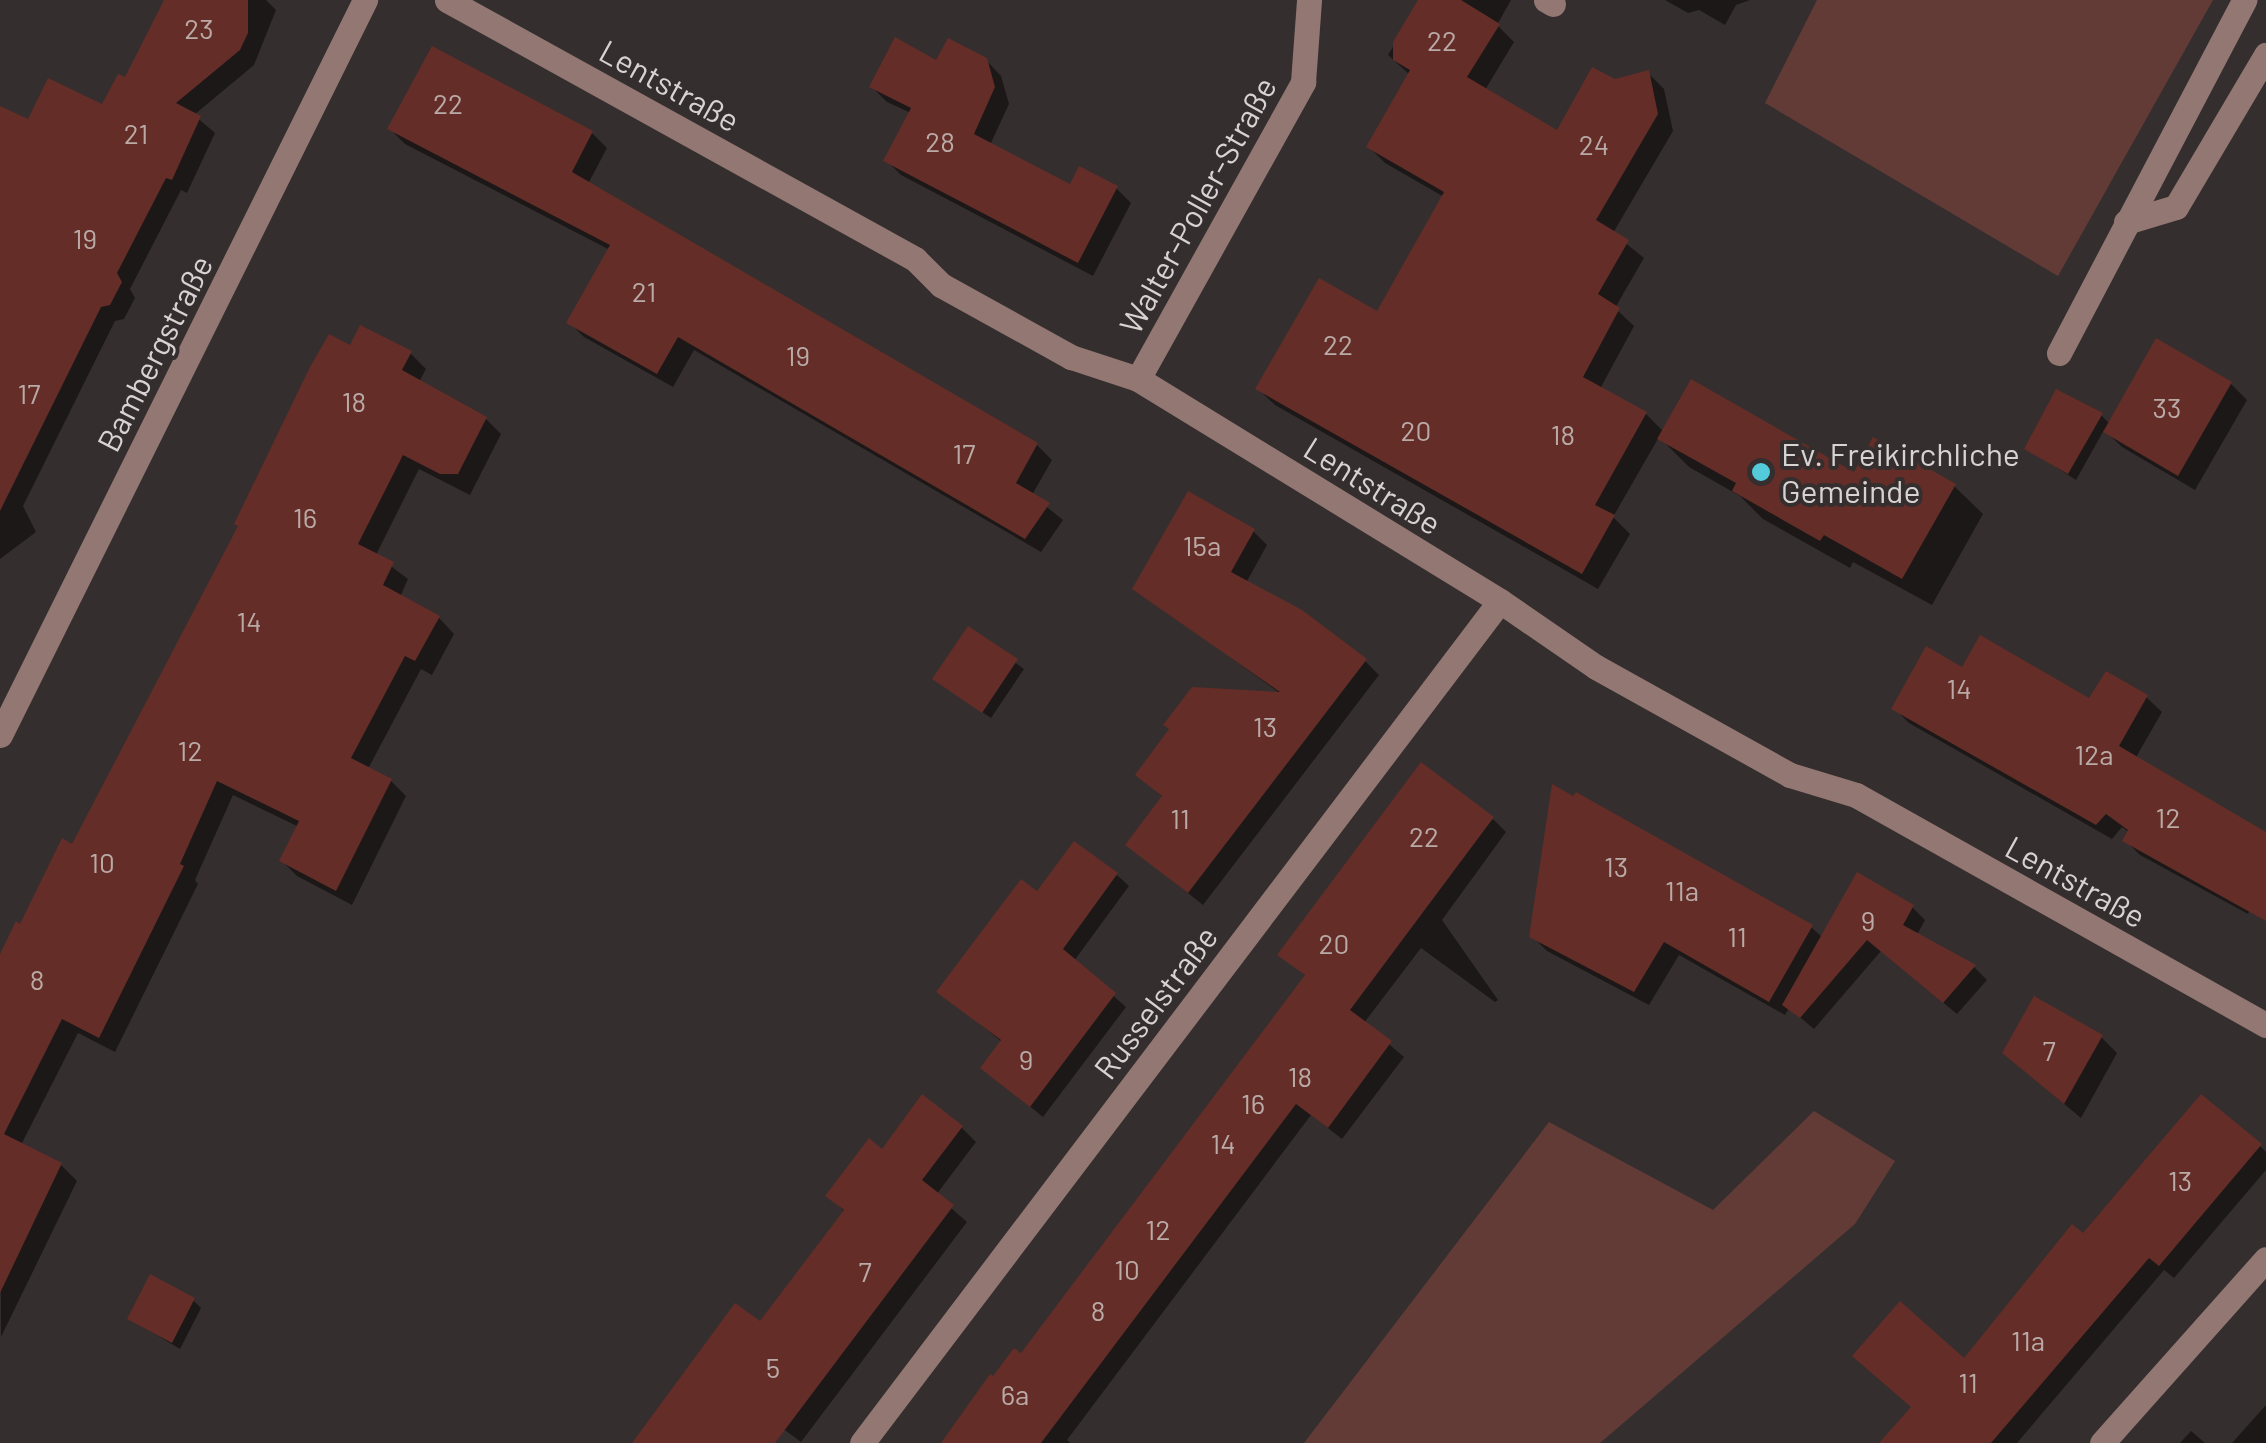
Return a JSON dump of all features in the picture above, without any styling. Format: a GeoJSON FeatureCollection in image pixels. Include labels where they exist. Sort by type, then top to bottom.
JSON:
{"type":"FeatureCollection","features":[{"type":"Feature","properties":{"kind":"street","name":"Bambergstraße"},"geometry":{"type":"LineString","coordinates":[[0,735],[365,0]]}},
{"type":"Feature","properties":{"kind":"street","name":"Lentstraße"},"geometry":{"type":"LineString","coordinates":[[447,0],[915,260],[940,285],[1071,357],[1138,379],[1500,601],[1596,667],[1790,775],[1856,795],[2266,1026]]}},
{"type":"Feature","properties":{"kind":"street","name":"Walter-Poller-Straße"},"geometry":{"type":"LineString","coordinates":[[1138,379],[1303,82],[1309,0]]}},
{"type":"Feature","properties":{"kind":"street"},"geometry":{"type":"LineString","coordinates":[[2059,354],[2244,0]]}},
{"type":"Feature","properties":{"kind":"street"},"geometry":{"type":"LineString","coordinates":[[2126,222],[2176,207],[2266,56]]}},
{"type":"Feature","properties":{"kind":"street","name":"Russelstraße"},"geometry":{"type":"LineString","coordinates":[[862,1443],[1500,601]]}},
{"type":"Feature","properties":{"kind":"street"},"geometry":{"type":"LineString","coordinates":[[2102,1443],[2266,1259]]}},
{"type":"Feature","properties":{"kind":"shaded area"},"geometry":{"type":"Polygon","coordinates":[[[1817,0],[2213,0],[2058,276],[1765,103],[1817,0]]]}},
{"type":"Feature","properties":{"kind":"shaded area"},"geometry":{"type":"Polygon","coordinates":[[[1814,1111],[1895,1161],[1855,1224],[1600,1443],[1304,1443],[1549,1122],[1713,1210],[1814,1111]]]}},
{"type":"Feature","properties":{"kind":"building"},"geometry":{"type":"Polygon","coordinates":[[[164,0],[248,0],[248,33],[240,50],[176,103],[201,116],[172,180],[166,178],[117,273],[122,282],[110,305],[101,307],[0,511],[0,106],[28,119],[48,78],[102,104],[118,74],[125,77],[164,0]]]}},
{"type":"Feature","properties":{"kind":"building"},"geometry":{"type":"Polygon","coordinates":[[[1418,0],[1461,0],[1500,24],[1467,77],[1557,130],[1592,67],[1615,79],[1649,70],[1658,114],[1596,220],[1629,240],[1598,294],[1620,308],[1583,377],[1647,412],[1595,505],[1615,515],[1582,574],[1255,389],[1319,278],[1377,311],[1444,192],[1366,147],[1410,70],[1393,60],[1393,42],[1418,0]]]}},
{"type":"Feature","properties":{"kind":"building"},"geometry":{"type":"Polygon","coordinates":[[[895,37],[936,60],[948,38],[987,58],[995,87],[974,134],[1070,184],[1079,166],[1118,186],[1078,263],[883,161],[911,108],[869,87],[895,37]]]}},
{"type":"Feature","properties":{"kind":"building"},"geometry":{"type":"Polygon","coordinates":[[[432,46],[593,131],[572,172],[1038,443],[1016,483],[1050,503],[1025,539],[678,337],[657,374],[566,323],[610,245],[387,129],[432,46]]]}},
{"type":"Feature","properties":{"kind":"building"},"geometry":{"type":"Polygon","coordinates":[[[360,325],[412,351],[402,370],[487,417],[458,474],[440,474],[403,455],[358,544],[394,562],[383,585],[440,616],[415,661],[405,656],[351,758],[392,779],[336,891],[279,861],[299,821],[217,781],[180,864],[184,866],[99,1038],[62,1019],[4,1134],[62,1163],[0,1293],[0,954],[16,921],[20,924],[62,838],[72,844],[238,526],[234,524],[310,367],[329,334],[350,345],[360,325]]]}},
{"type":"Feature","properties":{"kind":"building"},"geometry":{"type":"Polygon","coordinates":[[[2156,338],[2232,382],[2178,476],[2103,432],[2156,338]]]}},
{"type":"Feature","properties":{"kind":"building"},"geometry":{"type":"Polygon","coordinates":[[[1691,379],[1854,472],[1873,437],[1956,484],[1902,579],[1824,535],[1820,541],[1732,491],[1736,483],[1657,439],[1691,379]]]}},
{"type":"Feature","properties":{"kind":"building"},"geometry":{"type":"Polygon","coordinates":[[[2056,389],[2103,413],[2068,474],[2024,449],[2056,389]]]}},
{"type":"Feature","properties":{"kind":"building"},"geometry":{"type":"Polygon","coordinates":[[[1188,491],[1255,529],[1231,572],[1302,610],[1367,659],[1188,893],[1125,845],[1162,796],[1135,775],[1169,729],[1163,725],[1192,687],[1280,692],[1132,589],[1188,491]]]}},
{"type":"Feature","properties":{"kind":"building"},"geometry":{"type":"Polygon","coordinates":[[[968,626],[1018,659],[982,713],[932,679],[968,626]]]}},
{"type":"Feature","properties":{"kind":"building"},"geometry":{"type":"Polygon","coordinates":[[[1980,635],[2089,698],[2106,671],[2148,695],[2119,746],[2266,832],[2266,921],[2122,841],[2128,830],[2106,814],[2096,825],[1891,709],[1926,646],[1962,667],[1980,635]]]}},
{"type":"Feature","properties":{"kind":"building"},"geometry":{"type":"Polygon","coordinates":[[[1421,762],[1494,817],[1350,1010],[1392,1041],[1328,1128],[1296,1104],[1041,1443],[941,1443],[990,1374],[993,1376],[1014,1348],[1021,1353],[1305,975],[1277,955],[1421,762]]]}},
{"type":"Feature","properties":{"kind":"building"},"geometry":{"type":"Polygon","coordinates":[[[1552,784],[1573,796],[1576,792],[1813,925],[1769,1002],[1664,942],[1634,992],[1529,937],[1552,784]]]}},
{"type":"Feature","properties":{"kind":"building"},"geometry":{"type":"Polygon","coordinates":[[[1074,841],[1118,873],[1063,949],[1116,993],[1030,1107],[980,1068],[1001,1040],[936,992],[1021,879],[1037,891],[1074,841]]]}},
{"type":"Feature","properties":{"kind":"building"},"geometry":{"type":"Polygon","coordinates":[[[1857,872],[1914,905],[1903,925],[1976,965],[1943,1003],[1867,940],[1800,1018],[1782,1005],[1857,872]]]}},
{"type":"Feature","properties":{"kind":"building"},"geometry":{"type":"Polygon","coordinates":[[[2034,996],[2103,1035],[2064,1104],[2002,1053],[2034,996]]]}},
{"type":"Feature","properties":{"kind":"building"},"geometry":{"type":"Polygon","coordinates":[[[922,1094],[963,1126],[922,1180],[954,1205],[775,1443],[632,1443],[735,1303],[760,1321],[844,1210],[825,1196],[869,1138],[882,1149],[922,1094]]]}},
{"type":"Feature","properties":{"kind":"building"},"geometry":{"type":"Polygon","coordinates":[[[2201,1094],[2262,1144],[2159,1266],[2149,1258],[1991,1443],[1879,1443],[1911,1407],[1852,1356],[1900,1301],[1964,1358],[2072,1224],[2083,1233],[2201,1094]]]}},
{"type":"Feature","properties":{"kind":"building"},"geometry":{"type":"Polygon","coordinates":[[[150,1274],[195,1298],[172,1343],[127,1319],[150,1274]]]}},
{"type":"Feature","properties":{"kind":"place","name":"Ev. Freikirchliche Gemeinde"},"geometry":{"type":"Point","coordinates":[1761,472]}}]}
